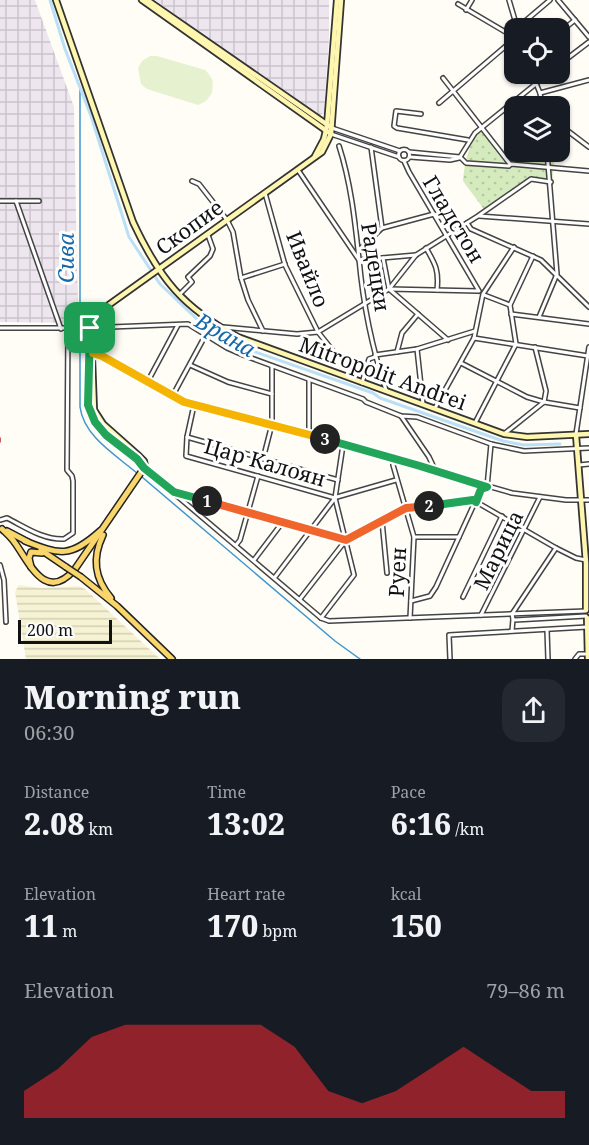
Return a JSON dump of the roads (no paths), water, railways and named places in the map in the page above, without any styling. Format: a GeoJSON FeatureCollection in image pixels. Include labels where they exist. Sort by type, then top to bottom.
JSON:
{"type":"FeatureCollection","features":[{"type":"Feature","properties":{"kind":"main road"},"geometry":{"type":"LineString","coordinates":[[1,528],[13,540],[33,571],[42,579],[50,582],[67,577],[108,524],[142,473]]}},
{"type":"Feature","properties":{"kind":"main road"},"geometry":{"type":"LineString","coordinates":[[25,541],[51,552],[66,552],[80,547],[108,524]]}},
{"type":"Feature","properties":{"kind":"main road"},"geometry":{"type":"LineString","coordinates":[[108,524],[97,551],[96,568],[102,586],[117,606]]}},
{"type":"Feature","properties":{"kind":"main road"},"geometry":{"type":"LineString","coordinates":[[1,528],[47,554],[81,577],[117,606],[172,659]]}},
{"type":"Feature","properties":{"kind":"main road"},"geometry":{"type":"LineString","coordinates":[[33,571],[29,558],[31,552],[47,554]]}},
{"type":"Feature","properties":{"kind":"street","name":"Mitropolit Andrei"},"geometry":{"type":"LineString","coordinates":[[56,0],[133,222],[157,270],[179,295],[218,326],[238,337],[504,434],[527,437],[589,434]]}},
{"type":"Feature","properties":{"kind":"street"},"geometry":{"type":"LineString","coordinates":[[142,0],[329,130],[404,161],[410,157],[448,160],[460,157],[481,126],[534,84]]}},
{"type":"Feature","properties":{"kind":"street"},"geometry":{"type":"LineString","coordinates":[[147,0],[329,130],[400,151],[460,157],[466,163],[548,166],[589,171]]}},
{"type":"Feature","properties":{"kind":"street"},"geometry":{"type":"LineString","coordinates":[[329,130],[339,0]]}},
{"type":"Feature","properties":{"kind":"street"},"geometry":{"type":"LineString","coordinates":[[329,130],[328,115],[339,0]]}},
{"type":"Feature","properties":{"kind":"street"},"geometry":{"type":"LineString","coordinates":[[466,9],[472,0]]}},
{"type":"Feature","properties":{"kind":"street"},"geometry":{"type":"LineString","coordinates":[[509,0],[515,18]]}},
{"type":"Feature","properties":{"kind":"street"},"geometry":{"type":"LineString","coordinates":[[529,18],[550,0]]}},
{"type":"Feature","properties":{"kind":"street"},"geometry":{"type":"LineString","coordinates":[[558,0],[589,39],[570,55]]}},
{"type":"Feature","properties":{"kind":"street"},"geometry":{"type":"LineString","coordinates":[[458,4],[504,32]]}},
{"type":"Feature","properties":{"kind":"street"},"geometry":{"type":"LineString","coordinates":[[570,24],[575,20]]}},
{"type":"Feature","properties":{"kind":"street"},"geometry":{"type":"LineString","coordinates":[[439,103],[504,47]]}},
{"type":"Feature","properties":{"kind":"street"},"geometry":{"type":"LineString","coordinates":[[443,78],[511,164]]}},
{"type":"Feature","properties":{"kind":"street"},"geometry":{"type":"LineString","coordinates":[[540,93],[589,80]]}},
{"type":"Feature","properties":{"kind":"street"},"geometry":{"type":"LineString","coordinates":[[536,84],[540,96]]}},
{"type":"Feature","properties":{"kind":"street"},"geometry":{"type":"LineString","coordinates":[[421,114],[396,111],[394,126],[469,141]]}},
{"type":"Feature","properties":{"kind":"street"},"geometry":{"type":"LineString","coordinates":[[320,122],[328,115]]}},
{"type":"Feature","properties":{"kind":"street","name":"Скопие"},"geometry":{"type":"LineString","coordinates":[[87,328],[103,309],[314,158],[329,130]]}},
{"type":"Feature","properties":{"kind":"street"},"geometry":{"type":"LineString","coordinates":[[570,133],[589,147]]}},
{"type":"Feature","properties":{"kind":"street","name":"Радецки"},"geometry":{"type":"LineString","coordinates":[[339,147],[348,182],[359,250],[358,260],[375,356],[386,392]]}},
{"type":"Feature","properties":{"kind":"street"},"geometry":{"type":"LineString","coordinates":[[371,147],[382,228]]}},
{"type":"Feature","properties":{"kind":"street"},"geometry":{"type":"LineString","coordinates":[[399,157],[400,151]]}},
{"type":"Feature","properties":{"kind":"street"},"geometry":{"type":"LineString","coordinates":[[409,152],[410,157]]}},
{"type":"Feature","properties":{"kind":"street","name":"Гладстон"},"geometry":{"type":"LineString","coordinates":[[404,161],[479,291]]}},
{"type":"Feature","properties":{"kind":"street"},"geometry":{"type":"LineString","coordinates":[[539,317],[557,274],[548,162]]}},
{"type":"Feature","properties":{"kind":"street"},"geometry":{"type":"LineString","coordinates":[[297,170],[358,260],[416,255]]}},
{"type":"Feature","properties":{"kind":"street"},"geometry":{"type":"LineString","coordinates":[[218,326],[297,334],[318,332],[389,289],[416,255],[531,179],[550,182]]}},
{"type":"Feature","properties":{"kind":"street"},"geometry":{"type":"LineString","coordinates":[[192,181],[199,184],[233,231],[241,278],[248,300],[264,330]]}},
{"type":"Feature","properties":{"kind":"street","name":"Ивайло"},"geometry":{"type":"LineString","coordinates":[[265,193],[285,264],[318,332],[334,352]]}},
{"type":"Feature","properties":{"kind":"street"},"geometry":{"type":"LineString","coordinates":[[0,201],[39,201]]}},
{"type":"Feature","properties":{"kind":"street"},"geometry":{"type":"LineString","coordinates":[[16,201],[61,329]]}},
{"type":"Feature","properties":{"kind":"street"},"geometry":{"type":"LineString","coordinates":[[359,250],[382,228],[434,214]]}},
{"type":"Feature","properties":{"kind":"street"},"geometry":{"type":"LineString","coordinates":[[478,216],[589,224]]}},
{"type":"Feature","properties":{"kind":"street"},"geometry":{"type":"LineString","coordinates":[[467,223],[471,229],[541,260],[589,307]]}},
{"type":"Feature","properties":{"kind":"street"},"geometry":{"type":"LineString","coordinates":[[179,295],[192,282],[188,278],[210,256],[213,249],[208,234]]}},
{"type":"Feature","properties":{"kind":"street"},"geometry":{"type":"LineString","coordinates":[[435,408],[474,338],[483,294],[514,247]]}},
{"type":"Feature","properties":{"kind":"street"},"geometry":{"type":"LineString","coordinates":[[426,248],[435,263],[438,274],[437,290]]}},
{"type":"Feature","properties":{"kind":"street"},"geometry":{"type":"LineString","coordinates":[[475,423],[516,344],[510,305],[533,256]]}},
{"type":"Feature","properties":{"kind":"street"},"geometry":{"type":"LineString","coordinates":[[383,258],[389,289],[447,340]]}},
{"type":"Feature","properties":{"kind":"street"},"geometry":{"type":"LineString","coordinates":[[241,278],[285,264]]}},
{"type":"Feature","properties":{"kind":"street"},"geometry":{"type":"LineString","coordinates":[[389,289],[479,291],[510,305]]}},
{"type":"Feature","properties":{"kind":"street"},"geometry":{"type":"LineString","coordinates":[[397,352],[402,333],[418,314]]}},
{"type":"Feature","properties":{"kind":"street"},"geometry":{"type":"LineString","coordinates":[[511,314],[589,324]]}},
{"type":"Feature","properties":{"kind":"street","name":"Mitropolit Andrei"},"geometry":{"type":"LineString","coordinates":[[178,324],[188,324],[227,348],[363,399],[400,416],[417,417],[491,444],[524,452],[589,448]]}},
{"type":"Feature","properties":{"kind":"street"},"geometry":{"type":"LineString","coordinates":[[0,328],[61,329],[178,324]]}},
{"type":"Feature","properties":{"kind":"street"},"geometry":{"type":"LineString","coordinates":[[148,381],[178,324]]}},
{"type":"Feature","properties":{"kind":"street"},"geometry":{"type":"LineString","coordinates":[[0,520],[6,518],[51,539],[69,538],[73,532],[73,481],[67,470],[68,328]]}},
{"type":"Feature","properties":{"kind":"street"},"geometry":{"type":"LineString","coordinates":[[87,328],[94,410],[103,424],[144,461],[142,473],[174,492],[321,618],[332,622],[482,615],[587,614]]}},
{"type":"Feature","properties":{"kind":"street"},"geometry":{"type":"LineString","coordinates":[[362,383],[369,359],[375,356],[417,349],[475,331]]}},
{"type":"Feature","properties":{"kind":"street"},"geometry":{"type":"LineString","coordinates":[[173,395],[206,335]]}},
{"type":"Feature","properties":{"kind":"street"},"geometry":{"type":"LineString","coordinates":[[474,338],[588,356]]}},
{"type":"Feature","properties":{"kind":"street"},"geometry":{"type":"LineString","coordinates":[[504,434],[544,402],[546,391],[535,347]]}},
{"type":"Feature","properties":{"kind":"street"},"geometry":{"type":"LineString","coordinates":[[417,349],[423,404]]}},
{"type":"Feature","properties":{"kind":"street"},"geometry":{"type":"LineString","coordinates":[[589,349],[587,381],[576,435],[579,500],[589,578]]}},
{"type":"Feature","properties":{"kind":"street"},"geometry":{"type":"LineString","coordinates":[[91,354],[105,358],[194,405],[272,424],[487,487],[540,497],[589,500]]}},
{"type":"Feature","properties":{"kind":"street"},"geometry":{"type":"LineString","coordinates":[[91,360],[105,358]]}},
{"type":"Feature","properties":{"kind":"street"},"geometry":{"type":"LineString","coordinates":[[460,363],[527,396],[544,402],[580,408]]}},
{"type":"Feature","properties":{"kind":"street"},"geometry":{"type":"LineString","coordinates":[[190,365],[228,382],[272,394]]}},
{"type":"Feature","properties":{"kind":"street"},"geometry":{"type":"LineString","coordinates":[[263,459],[272,424],[272,366]]}},
{"type":"Feature","properties":{"kind":"street"},"geometry":{"type":"LineString","coordinates":[[309,380],[309,435]]}},
{"type":"Feature","properties":{"kind":"street"},"geometry":{"type":"LineString","coordinates":[[194,405],[187,437],[338,480]]}},
{"type":"Feature","properties":{"kind":"street"},"geometry":{"type":"LineString","coordinates":[[400,416],[429,457],[435,470]]}},
{"type":"Feature","properties":{"kind":"street"},"geometry":{"type":"LineString","coordinates":[[576,449],[580,440],[589,434]]}},
{"type":"Feature","properties":{"kind":"street"},"geometry":{"type":"LineString","coordinates":[[558,436],[572,441],[576,449]]}},
{"type":"Feature","properties":{"kind":"street","name":"Цар Калоян"},"geometry":{"type":"LineString","coordinates":[[187,437],[186,456],[335,498]]}},
{"type":"Feature","properties":{"kind":"street"},"geometry":{"type":"LineString","coordinates":[[321,618],[354,574],[335,498],[343,444]]}},
{"type":"Feature","properties":{"kind":"street"},"geometry":{"type":"LineString","coordinates":[[487,487],[491,444]]}},
{"type":"Feature","properties":{"kind":"street","name":"Руен"},"geometry":{"type":"LineString","coordinates":[[393,458],[414,537],[410,618]]}},
{"type":"Feature","properties":{"kind":"street"},"geometry":{"type":"LineString","coordinates":[[577,465],[589,464]]}},
{"type":"Feature","properties":{"kind":"street"},"geometry":{"type":"LineString","coordinates":[[236,545],[240,540],[258,476]]}},
{"type":"Feature","properties":{"kind":"street"},"geometry":{"type":"LineString","coordinates":[[275,577],[338,495],[397,479]]}},
{"type":"Feature","properties":{"kind":"street"},"geometry":{"type":"LineString","coordinates":[[411,601],[423,599],[432,594],[481,489],[487,487]]}},
{"type":"Feature","properties":{"kind":"street"},"geometry":{"type":"LineString","coordinates":[[174,492],[346,540]]}},
{"type":"Feature","properties":{"kind":"street","name":"Марица"},"geometry":{"type":"LineString","coordinates":[[482,615],[540,497]]}},
{"type":"Feature","properties":{"kind":"street"},"geometry":{"type":"LineString","coordinates":[[300,599],[346,540],[406,508],[473,500],[556,548],[587,562]]}},
{"type":"Feature","properties":{"kind":"street"},"geometry":{"type":"LineString","coordinates":[[463,597],[502,516]]}},
{"type":"Feature","properties":{"kind":"street"},"geometry":{"type":"LineString","coordinates":[[382,521],[387,573]]}},
{"type":"Feature","properties":{"kind":"street"},"geometry":{"type":"LineString","coordinates":[[254,560],[282,522]]}},
{"type":"Feature","properties":{"kind":"street"},"geometry":{"type":"LineString","coordinates":[[414,537],[459,537]]}},
{"type":"Feature","properties":{"kind":"street"},"geometry":{"type":"LineString","coordinates":[[512,632],[512,616],[556,548]]}},
{"type":"Feature","properties":{"kind":"street"},"geometry":{"type":"LineString","coordinates":[[575,659],[579,654],[587,657],[587,562]]}},
{"type":"Feature","properties":{"kind":"street"},"geometry":{"type":"LineString","coordinates":[[0,565],[4,580],[6,622]]}},
{"type":"Feature","properties":{"kind":"street"},"geometry":{"type":"LineString","coordinates":[[450,659],[449,635],[588,627]]}},
{"type":"Feature","properties":{"kind":"street"},"geometry":{"type":"LineString","coordinates":[[547,630],[548,659]]}},
{"type":"Feature","properties":{"kind":"waterway","name":"Врана"},"geometry":{"type":"LineString","coordinates":[[50,0],[65,49],[91,116],[129,237],[160,284],[200,322],[244,348],[503,441],[524,445],[560,444]]}},
{"type":"Feature","properties":{"kind":"waterway","name":"Сива"},"geometry":{"type":"LineString","coordinates":[[80,89],[80,407],[83,418],[94,436],[138,474]]}},
{"type":"Feature","properties":{"kind":"waterway","name":"Сива"},"geometry":{"type":"LineString","coordinates":[[142,477],[335,641],[360,659]]}}]}
